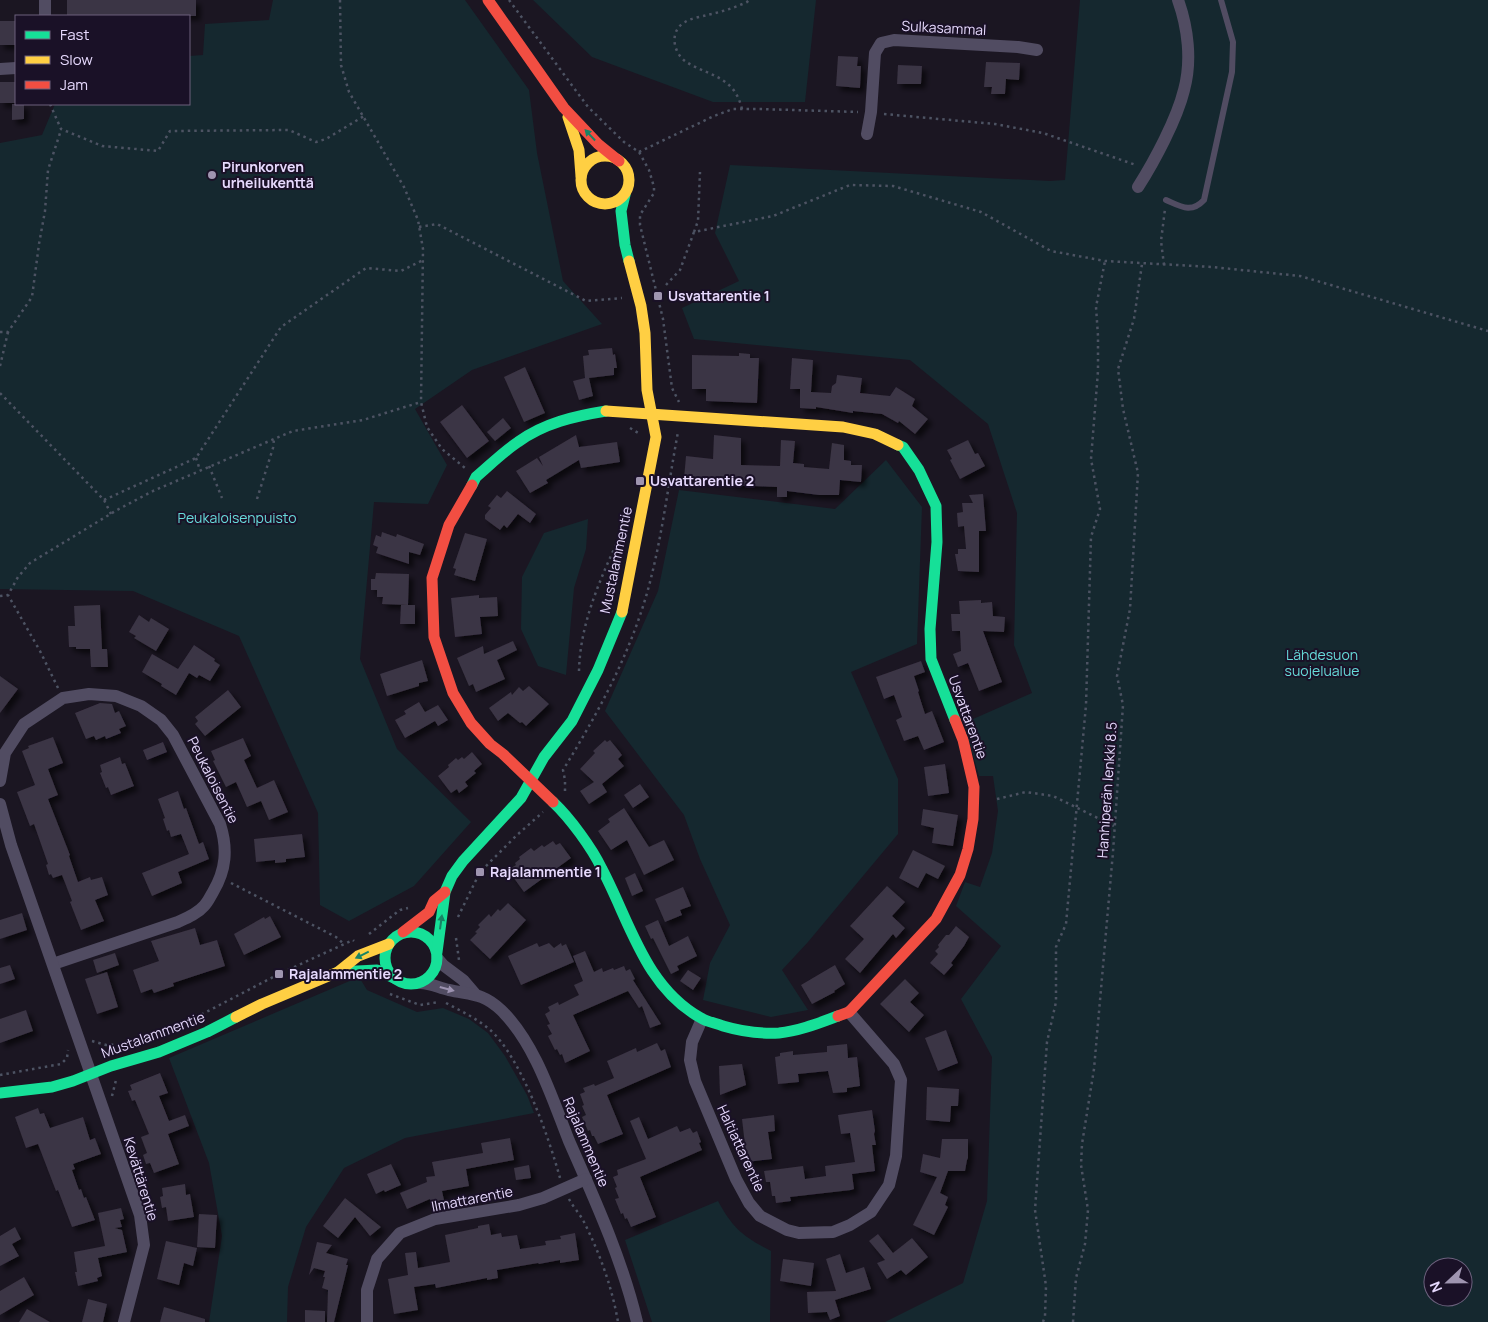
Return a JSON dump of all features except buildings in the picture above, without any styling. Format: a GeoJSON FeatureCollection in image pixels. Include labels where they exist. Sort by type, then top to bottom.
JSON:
{"type":"FeatureCollection","features":[{"type":"Feature","properties":{"kind":"street"},"geometry":{"type":"LineString","coordinates":[[45,0],[45,15]]}},
{"type":"Feature","properties":{"kind":"street"},"geometry":{"type":"LineString","coordinates":[[488,0],[564,108],[598,144],[620,160],[626,167],[630,182],[624,195],[619,200],[611,204],[603,204],[595,202],[584,192],[581,185],[579,150],[564,108]]}},
{"type":"Feature","properties":{"kind":"street"},"geometry":{"type":"LineString","coordinates":[[1138,187],[1149,170],[1172,122],[1184,90],[1188,57],[1185,21],[1178,0]]}},
{"type":"Feature","properties":{"kind":"street","name":"Sulkasammal"},"geometry":{"type":"LineString","coordinates":[[867,134],[871,112],[875,53],[881,43],[894,40],[1018,47],[1037,50]]}},
{"type":"Feature","properties":{"kind":"street"},"geometry":{"type":"LineString","coordinates":[[0,69],[15,68]]}},
{"type":"Feature","properties":{"kind":"street"},"geometry":{"type":"LineString","coordinates":[[581,176],[587,163],[594,158],[602,156],[620,160]]}},
{"type":"Feature","properties":{"kind":"street","name":"Mustalammentie"},"geometry":{"type":"LineString","coordinates":[[437,955],[445,892],[452,876],[521,798],[544,757],[572,722],[598,670],[624,606],[656,437],[647,390],[642,306],[625,246],[621,211],[624,195]]}},
{"type":"Feature","properties":{"kind":"street","name":"Mustalammentie"},"geometry":{"type":"LineString","coordinates":[[595,202],[608,218],[625,246]]}},
{"type":"Feature","properties":{"kind":"street","name":"Usvattarentie"},"geometry":{"type":"LineString","coordinates":[[606,411],[650,413],[680,417],[843,427],[875,434],[903,447],[920,470],[936,506],[936,542],[930,629],[931,659],[963,740],[971,769],[974,787],[973,819],[968,849],[960,875],[936,919],[849,1012],[814,1026],[779,1033],[737,1030],[702,1019],[679,1003],[654,976],[637,946],[602,868],[589,847],[555,803],[532,780],[490,744],[471,723],[452,693],[434,636],[432,578],[449,525],[476,477],[519,441],[545,427],[574,416],[606,411]]}},
{"type":"Feature","properties":{"kind":"street","name":"Peukaloisentie"},"geometry":{"type":"LineString","coordinates":[[0,781],[5,753],[24,724],[63,698],[89,694],[116,696],[140,706],[161,720],[173,735],[220,824],[225,839],[224,867],[220,878],[205,905],[193,915],[178,922],[53,964]]}},
{"type":"Feature","properties":{"kind":"street"},"geometry":{"type":"LineString","coordinates":[[0,804],[11,844],[91,1075]]}},
{"type":"Feature","properties":{"kind":"street","name":"Mustalammentie"},"geometry":{"type":"LineString","coordinates":[[403,932],[429,912],[434,901],[445,892]]}},
{"type":"Feature","properties":{"kind":"street"},"geometry":{"type":"LineString","coordinates":[[403,932],[421,933],[434,944],[437,963],[432,974],[420,983],[410,984],[394,978],[388,970],[385,961],[389,944],[403,932]]}},
{"type":"Feature","properties":{"kind":"street","name":"Mustalammentie"},"geometry":{"type":"LineString","coordinates":[[0,1093],[52,1087],[91,1075],[111,1066],[159,1052],[207,1032],[262,1004],[338,972],[358,956],[389,944]]}},
{"type":"Feature","properties":{"kind":"street","name":"Rajalammentie"},"geometry":{"type":"LineString","coordinates":[[437,955],[443,965],[463,980],[475,994]]}},
{"type":"Feature","properties":{"kind":"street","name":"Mustalammentie"},"geometry":{"type":"LineString","coordinates":[[338,972],[376,970],[394,978]]}},
{"type":"Feature","properties":{"kind":"street","name":"Rajalammentie"},"geometry":{"type":"LineString","coordinates":[[420,983],[428,983],[449,990],[475,994],[501,1010],[517,1028],[536,1060],[617,1253],[629,1288],[637,1322]]}},
{"type":"Feature","properties":{"kind":"street","name":"Haltiattarentie"},"geometry":{"type":"LineString","coordinates":[[702,1019],[692,1042],[690,1060],[695,1081],[736,1180],[749,1203],[760,1216],[787,1230],[800,1233],[833,1232],[850,1225],[871,1212],[889,1185],[896,1156],[901,1080],[894,1064],[849,1012]]}},
{"type":"Feature","properties":{"kind":"street","name":"Kevättärentie"},"geometry":{"type":"LineString","coordinates":[[91,1075],[140,1215],[144,1245],[124,1322]]}},
{"type":"Feature","properties":{"kind":"street","name":"Ilmattarentie"},"geometry":{"type":"LineString","coordinates":[[367,1322],[367,1290],[377,1259],[400,1233],[435,1219],[519,1205],[543,1198],[586,1179]]}},
{"type":"Feature","properties":{"kind":"lane"},"geometry":{"type":"LineString","coordinates":[[1166,200],[1184,208],[1198,206],[1204,200],[1232,72],[1232,42],[1221,0]]}},
{"type":"Feature","properties":{"kind":"path"},"geometry":{"type":"LineString","coordinates":[[340,0],[341,65],[349,92],[404,187],[419,227],[423,249],[421,402],[427,427],[442,449],[476,477]]}},
{"type":"Feature","properties":{"kind":"path"},"geometry":{"type":"LineString","coordinates":[[442,918],[455,924],[480,872],[517,835],[555,803],[565,792],[563,770],[618,672],[638,620],[651,578],[680,417],[679,402],[672,388],[663,319],[640,225],[640,215],[654,193],[649,170],[639,152],[624,142],[588,107],[509,0]]}},
{"type":"Feature","properties":{"kind":"path"},"geometry":{"type":"LineString","coordinates":[[742,109],[740,100],[732,88],[720,78],[684,61],[677,51],[674,38],[677,28],[685,21],[730,9],[749,0]]}},
{"type":"Feature","properties":{"kind":"path"},"geometry":{"type":"LineString","coordinates":[[0,366],[8,332],[32,297],[45,211],[48,170],[61,129],[50,105]]}},
{"type":"Feature","properties":{"kind":"path"},"geometry":{"type":"LineString","coordinates":[[639,152],[714,116],[733,110],[871,112],[995,124],[1043,133],[1149,170]]}},
{"type":"Feature","properties":{"kind":"path"},"geometry":{"type":"LineString","coordinates":[[61,129],[102,146],[158,151],[170,131],[289,130],[316,142],[326,139],[364,116]]}},
{"type":"Feature","properties":{"kind":"path"},"geometry":{"type":"LineString","coordinates":[[666,285],[680,270],[698,221],[700,172]]}},
{"type":"Feature","properties":{"kind":"path"},"geometry":{"type":"LineString","coordinates":[[694,232],[773,216],[850,185],[893,186],[981,212],[1051,251],[1105,261],[1212,267],[1300,276],[1488,331]]}},
{"type":"Feature","properties":{"kind":"path"},"geometry":{"type":"LineString","coordinates":[[1164,265],[1161,241],[1166,200]]}},
{"type":"Feature","properties":{"kind":"path"},"geometry":{"type":"LineString","coordinates":[[419,227],[437,224],[586,301],[622,298]]}},
{"type":"Feature","properties":{"kind":"path"},"geometry":{"type":"LineString","coordinates":[[104,500],[196,458],[281,327],[366,268],[401,271],[423,260]]}},
{"type":"Feature","properties":{"kind":"path"},"geometry":{"type":"LineString","coordinates":[[1043,1322],[1046,1286],[1035,1210],[1047,1042],[1056,1002],[1056,947],[1066,924],[1086,705],[1091,537],[1100,509],[1091,459],[1098,372],[1096,307],[1105,261]]}},
{"type":"Feature","properties":{"kind":"path","name":"Hanhiperän lenkki 8.5"},"geometry":{"type":"LineString","coordinates":[[1073,1322],[1076,1278],[1084,1244],[1088,1210],[1081,1164],[1082,1144],[1094,1069],[1123,705],[1117,676],[1130,609],[1138,473],[1123,409],[1118,368],[1134,319],[1142,264]]}},
{"type":"Feature","properties":{"kind":"path"},"geometry":{"type":"LineString","coordinates":[[0,332],[8,332]]}},
{"type":"Feature","properties":{"kind":"path"},"geometry":{"type":"LineString","coordinates":[[0,393],[104,500],[111,514]]}},
{"type":"Feature","properties":{"kind":"path"},"geometry":{"type":"LineString","coordinates":[[0,596],[8,594],[18,576],[30,563],[153,491],[294,431],[363,420],[421,402]]}},
{"type":"Feature","properties":{"kind":"path"},"geometry":{"type":"LineString","coordinates":[[257,499],[273,448],[274,438]]}},
{"type":"Feature","properties":{"kind":"path"},"geometry":{"type":"LineString","coordinates":[[196,458],[200,470]]}},
{"type":"Feature","properties":{"kind":"path"},"geometry":{"type":"LineString","coordinates":[[209,466],[222,498]]}},
{"type":"Feature","properties":{"kind":"path"},"geometry":{"type":"LineString","coordinates":[[579,675],[586,623],[595,594],[622,531]]}},
{"type":"Feature","properties":{"kind":"path"},"geometry":{"type":"LineString","coordinates":[[8,594],[40,651],[63,698]]}},
{"type":"Feature","properties":{"kind":"path"},"geometry":{"type":"LineString","coordinates":[[997,799],[1026,792],[1053,796],[1114,826]]}},
{"type":"Feature","properties":{"kind":"path"},"geometry":{"type":"LineString","coordinates":[[220,878],[336,937],[344,944]]}},
{"type":"Feature","properties":{"kind":"path"},"geometry":{"type":"LineString","coordinates":[[353,940],[369,934],[400,910],[416,908],[429,912]]}},
{"type":"Feature","properties":{"kind":"path"},"geometry":{"type":"LineString","coordinates":[[442,1001],[471,1016],[491,1030],[511,1057],[549,1142],[563,1189],[584,1222],[602,1264],[613,1294],[618,1322]]}},
{"type":"Feature","properties":{"kind":"green space","name":"Peukaloisenpuisto"},"geometry":{"type":"Polygon","coordinates":[[[273,0],[465,0],[529,90],[537,153],[563,281],[602,324],[472,370],[415,409],[447,465],[428,504],[374,502],[360,659],[397,749],[471,822],[414,886],[349,921],[320,905],[318,813],[239,636],[133,591],[0,589],[0,143],[42,135],[55,105],[190,105],[190,56],[203,55],[205,24],[269,20],[273,0]]]}},
{"type":"Feature","properties":{"kind":"green space"},"geometry":{"type":"Polygon","coordinates":[[[533,0],[816,0],[805,102],[713,102],[592,57],[533,0]]]}},
{"type":"Feature","properties":{"kind":"green space","name":"Lähdesuon suojelualue"},"geometry":{"type":"Polygon","coordinates":[[[1080,0],[1488,0],[1488,1322],[885,1322],[963,1283],[987,1201],[992,1057],[961,999],[1001,946],[956,906],[965,882],[980,887],[992,853],[998,811],[993,776],[979,776],[964,723],[1032,693],[1014,645],[1017,513],[988,424],[910,360],[694,339],[682,308],[739,281],[715,233],[730,165],[1050,181],[1065,180],[1080,0]]]}},
{"type":"Feature","properties":{"kind":"green space"},"geometry":{"type":"Polygon","coordinates":[[[886,460],[922,507],[917,644],[851,672],[898,779],[898,834],[808,942],[782,970],[808,1010],[771,1017],[703,1000],[710,963],[730,925],[700,859],[684,815],[605,711],[658,591],[679,490],[835,509],[886,460]]]}},
{"type":"Feature","properties":{"kind":"green space"},"geometry":{"type":"Polygon","coordinates":[[[588,519],[586,549],[574,588],[566,675],[538,666],[521,629],[522,577],[544,533],[588,519]]]}},
{"type":"Feature","properties":{"kind":"green space"},"geometry":{"type":"Polygon","coordinates":[[[359,977],[367,990],[417,1012],[443,1008],[469,1019],[488,1033],[505,1056],[527,1095],[534,1113],[405,1138],[344,1168],[306,1227],[288,1287],[287,1322],[209,1322],[222,1236],[209,1163],[169,1058],[359,977]]]}},
{"type":"Feature","properties":{"kind":"green space"},"geometry":{"type":"Polygon","coordinates":[[[718,1201],[729,1219],[740,1231],[771,1251],[770,1322],[652,1322],[625,1240],[718,1201]]]}},
{"type":"Feature","properties":{"kind":"traffic: fast"},"geometry":{"type":"LineString","coordinates":[[625,195],[621,211],[629,261]]}},
{"type":"Feature","properties":{"kind":"traffic: fast"},"geometry":{"type":"LineString","coordinates":[[472,485],[476,477],[507,450],[528,435],[560,421],[606,411]]}},
{"type":"Feature","properties":{"kind":"traffic: fast"},"geometry":{"type":"LineString","coordinates":[[898,445],[903,447],[919,470],[936,506],[937,542],[930,629],[931,659],[955,720]]}},
{"type":"Feature","properties":{"kind":"traffic: fast"},"geometry":{"type":"LineString","coordinates":[[437,952],[445,892],[452,876],[463,861],[521,798],[544,757],[572,721],[598,670],[622,612]]}},
{"type":"Feature","properties":{"kind":"traffic: fast"},"geometry":{"type":"LineString","coordinates":[[553,802],[587,843],[598,861],[641,952],[652,971],[682,1005],[706,1021],[758,1033],[779,1033],[794,1030],[838,1016]]}},
{"type":"Feature","properties":{"kind":"traffic: fast"},"geometry":{"type":"LineString","coordinates":[[406,932],[416,932],[430,939],[437,953],[437,958],[437,963],[430,977],[416,984],[406,984],[396,980],[389,973],[385,963],[385,953],[389,943],[396,936],[406,932]]}},
{"type":"Feature","properties":{"kind":"traffic: fast"},"geometry":{"type":"LineString","coordinates":[[338,972],[377,970],[394,978]]}},
{"type":"Feature","properties":{"kind":"traffic: fast"},"geometry":{"type":"LineString","coordinates":[[0,1093],[52,1087],[73,1081],[111,1066],[159,1052],[207,1032],[236,1017]]}},
{"type":"Feature","properties":{"kind":"traffic: slow"},"geometry":{"type":"LineString","coordinates":[[568,117],[579,150],[581,176]]}},
{"type":"Feature","properties":{"kind":"traffic: slow"},"geometry":{"type":"LineString","coordinates":[[600,156],[610,156],[622,163],[629,175],[629,180],[629,185],[622,197],[610,204],[600,204],[592,200],[585,193],[581,185],[581,175],[585,167],[592,160],[600,156]]}},
{"type":"Feature","properties":{"kind":"traffic: slow"},"geometry":{"type":"LineString","coordinates":[[622,612],[656,437],[647,390],[645,333],[641,306],[629,261]]}},
{"type":"Feature","properties":{"kind":"traffic: slow"},"geometry":{"type":"LineString","coordinates":[[606,411],[843,427],[875,434],[898,445]]}},
{"type":"Feature","properties":{"kind":"traffic: slow"},"geometry":{"type":"LineString","coordinates":[[236,1017],[338,972],[358,956],[389,944]]}},
{"type":"Feature","properties":{"kind":"traffic: jam"},"geometry":{"type":"LineString","coordinates":[[488,0],[564,108],[598,144],[619,161]]}},
{"type":"Feature","properties":{"kind":"traffic: jam"},"geometry":{"type":"LineString","coordinates":[[472,485],[449,525],[432,578],[434,637],[453,693],[471,723],[490,744],[553,802]]}},
{"type":"Feature","properties":{"kind":"traffic: jam"},"geometry":{"type":"LineString","coordinates":[[838,1016],[849,1012],[936,919],[960,875],[968,849],[973,819],[974,787],[963,740],[955,720]]}},
{"type":"Feature","properties":{"kind":"traffic: jam"},"geometry":{"type":"LineString","coordinates":[[403,932],[429,912],[434,901],[445,892]]}},
{"type":"Feature","properties":{"kind":"place","name":"Pirunkorven urheilukenttä"},"geometry":{"type":"Point","coordinates":[212,175]}},
{"type":"Feature","properties":{"kind":"place","name":"Usvattarentie 1"},"geometry":{"type":"Point","coordinates":[658,296]}},
{"type":"Feature","properties":{"kind":"place","name":"Usvattarentie 2"},"geometry":{"type":"Point","coordinates":[640,481]}},
{"type":"Feature","properties":{"kind":"place","name":"Rajalammentie 1"},"geometry":{"type":"Point","coordinates":[480,872]}},
{"type":"Feature","properties":{"kind":"place","name":"Rajalammentie 2"},"geometry":{"type":"Point","coordinates":[279,974]}}]}
